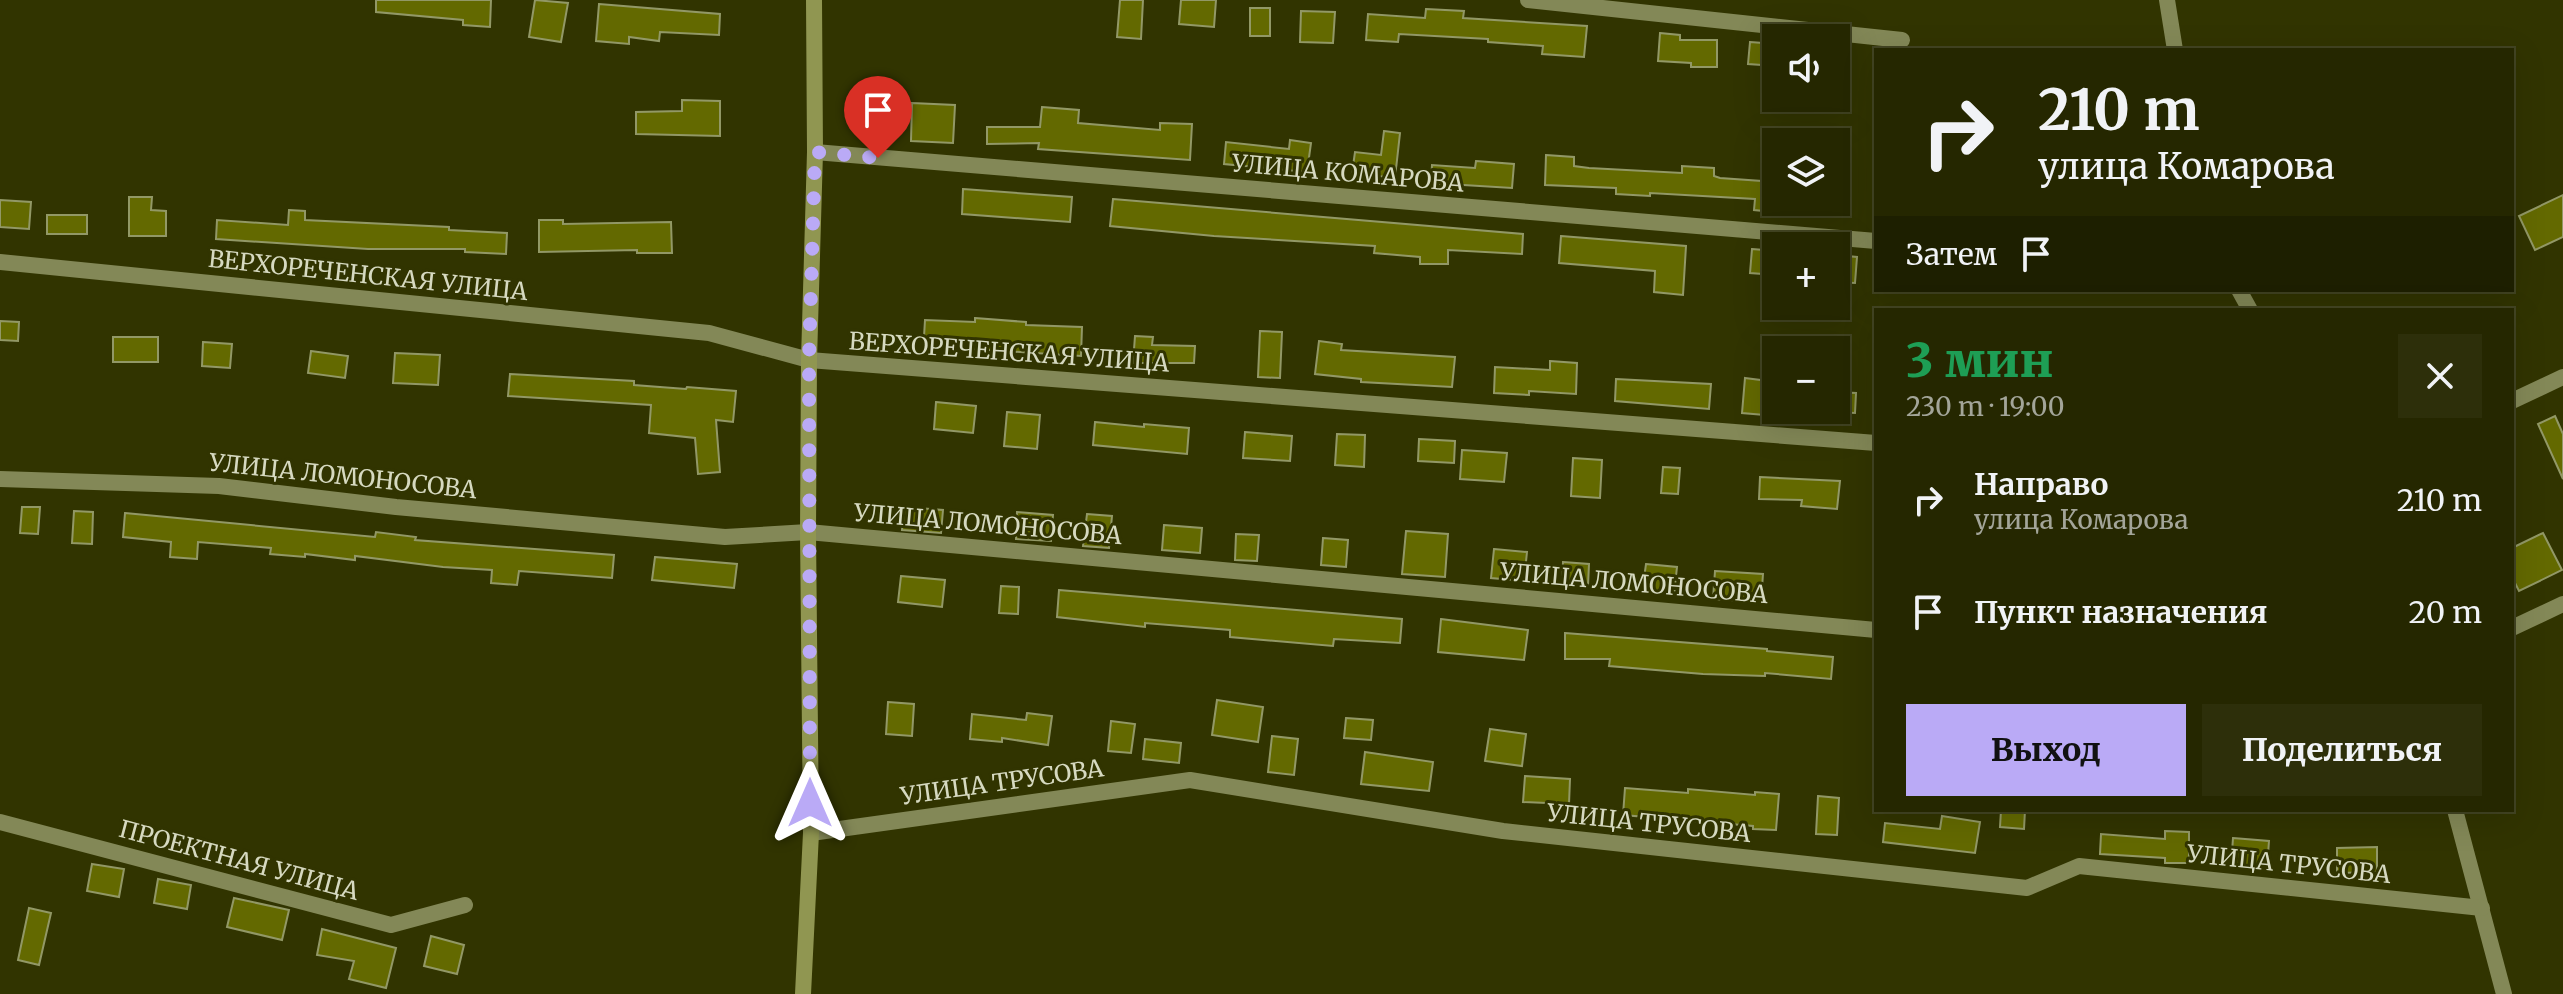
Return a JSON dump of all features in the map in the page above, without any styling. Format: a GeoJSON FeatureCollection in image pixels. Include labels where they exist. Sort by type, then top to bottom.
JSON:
{"type":"FeatureCollection","features":[{"type":"Feature","properties":{"kind":"street"},"geometry":{"type":"LineString","coordinates":[[803,994],[811,833],[808,532],[815,152],[814,0]]}},
{"type":"Feature","properties":{"kind":"street"},"geometry":{"type":"LineString","coordinates":[[1528,0],[1902,40]]}},
{"type":"Feature","properties":{"kind":"street"},"geometry":{"type":"LineString","coordinates":[[2167,0],[2175,48]]}},
{"type":"Feature","properties":{"kind":"street","name":"УЛИЦА КОМАРОВА"},"geometry":{"type":"LineString","coordinates":[[815,152],[1874,241]]}},
{"type":"Feature","properties":{"kind":"street","name":"ВЕРХОРЕЧЕНСКАЯ УЛИЦА"},"geometry":{"type":"LineString","coordinates":[[0,262],[709,333],[809,360],[1874,443]]}},
{"type":"Feature","properties":{"kind":"street"},"geometry":{"type":"LineString","coordinates":[[2514,400],[2563,377]]}},
{"type":"Feature","properties":{"kind":"street","name":"УЛИЦА ЛОМОНОСОВА"},"geometry":{"type":"LineString","coordinates":[[0,479],[219,486],[396,507],[725,537],[808,532],[1874,630]]}},
{"type":"Feature","properties":{"kind":"street"},"geometry":{"type":"LineString","coordinates":[[2514,627],[2563,604]]}},
{"type":"Feature","properties":{"kind":"street","name":"УЛИЦА ТРУСОВА"},"geometry":{"type":"LineString","coordinates":[[811,833],[1190,780],[1503,831],[2027,888],[2079,866],[2482,908]]}},
{"type":"Feature","properties":{"kind":"street"},"geometry":{"type":"LineString","coordinates":[[2456,812],[2504,994]]}},
{"type":"Feature","properties":{"kind":"street","name":"ПРОЕКТНАЯ УЛИЦА"},"geometry":{"type":"LineString","coordinates":[[0,822],[391,925],[465,905]]}},
{"type":"Feature","properties":{"kind":"building"},"geometry":{"type":"Polygon","coordinates":[[[376,0],[491,0],[490,27],[463,25],[463,20],[376,12],[376,0]]]}},
{"type":"Feature","properties":{"kind":"building"},"geometry":{"type":"Polygon","coordinates":[[[535,0],[568,3],[561,42],[529,37],[535,0]]]}},
{"type":"Feature","properties":{"kind":"building"},"geometry":{"type":"Polygon","coordinates":[[[1120,0],[1143,0],[1141,39],[1117,37],[1120,0]]]}},
{"type":"Feature","properties":{"kind":"building"},"geometry":{"type":"Polygon","coordinates":[[[1181,0],[1216,0],[1214,27],[1179,24],[1181,0]]]}},
{"type":"Feature","properties":{"kind":"building"},"geometry":{"type":"Polygon","coordinates":[[[599,4],[720,14],[719,35],[660,32],[659,41],[629,37],[629,44],[596,41],[599,4]]]}},
{"type":"Feature","properties":{"kind":"building"},"geometry":{"type":"Polygon","coordinates":[[[1250,8],[1270,8],[1270,36],[1250,36],[1250,8]]]}},
{"type":"Feature","properties":{"kind":"building"},"geometry":{"type":"Polygon","coordinates":[[[1426,9],[1464,11],[1463,18],[1587,26],[1584,57],[1542,54],[1543,46],[1488,42],[1488,39],[1399,34],[1398,42],[1366,40],[1368,14],[1425,18],[1426,9]]]}},
{"type":"Feature","properties":{"kind":"building"},"geometry":{"type":"Polygon","coordinates":[[[1301,11],[1335,12],[1333,43],[1300,42],[1301,11]]]}},
{"type":"Feature","properties":{"kind":"building"},"geometry":{"type":"Polygon","coordinates":[[[1660,33],[1680,35],[1680,40],[1717,40],[1717,67],[1691,67],[1691,63],[1658,61],[1660,33]]]}},
{"type":"Feature","properties":{"kind":"building"},"geometry":{"type":"Polygon","coordinates":[[[1750,42],[1762,43],[1762,65],[1748,64],[1750,42]]]}},
{"type":"Feature","properties":{"kind":"building"},"geometry":{"type":"Polygon","coordinates":[[[682,100],[720,101],[720,136],[636,134],[636,112],[682,111],[682,100]]]}},
{"type":"Feature","properties":{"kind":"building"},"geometry":{"type":"Polygon","coordinates":[[[912,103],[955,105],[953,143],[911,141],[912,103]]]}},
{"type":"Feature","properties":{"kind":"building"},"geometry":{"type":"Polygon","coordinates":[[[1042,107],[1079,110],[1078,123],[1160,130],[1160,123],[1192,124],[1190,160],[1038,149],[1039,143],[987,144],[987,127],[1040,127],[1042,107]]]}},
{"type":"Feature","properties":{"kind":"building"},"geometry":{"type":"Polygon","coordinates":[[[1384,131],[1400,133],[1395,178],[1352,173],[1355,152],[1381,155],[1384,131]]]}},
{"type":"Feature","properties":{"kind":"building"},"geometry":{"type":"Polygon","coordinates":[[[1290,140],[1311,143],[1307,172],[1224,164],[1226,142],[1289,149],[1290,140]]]}},
{"type":"Feature","properties":{"kind":"building"},"geometry":{"type":"Polygon","coordinates":[[[1546,155],[1574,157],[1574,166],[1589,168],[1682,173],[1682,166],[1714,168],[1714,176],[1720,178],[1762,181],[1762,211],[1754,210],[1755,199],[1616,194],[1616,188],[1545,185],[1546,155]]]}},
{"type":"Feature","properties":{"kind":"building"},"geometry":{"type":"Polygon","coordinates":[[[1476,161],[1514,164],[1512,188],[1431,183],[1432,165],[1475,168],[1476,161]]]}},
{"type":"Feature","properties":{"kind":"building"},"geometry":{"type":"Polygon","coordinates":[[[963,189],[1072,197],[1070,222],[962,214],[963,189]]]}},
{"type":"Feature","properties":{"kind":"building"},"geometry":{"type":"Polygon","coordinates":[[[2563,195],[2563,237],[2535,250],[2519,216],[2563,195]]]}},
{"type":"Feature","properties":{"kind":"building"},"geometry":{"type":"Polygon","coordinates":[[[129,197],[152,197],[151,210],[166,211],[166,236],[129,236],[129,197]]]}},
{"type":"Feature","properties":{"kind":"building"},"geometry":{"type":"Polygon","coordinates":[[[1113,199],[1523,234],[1522,254],[1448,250],[1448,264],[1420,264],[1420,257],[1374,253],[1375,246],[1110,226],[1113,199]]]}},
{"type":"Feature","properties":{"kind":"building"},"geometry":{"type":"Polygon","coordinates":[[[0,200],[31,202],[29,229],[0,227],[0,200]]]}},
{"type":"Feature","properties":{"kind":"building"},"geometry":{"type":"Polygon","coordinates":[[[289,210],[305,211],[305,220],[507,233],[506,254],[465,252],[465,249],[368,249],[216,239],[217,220],[288,225],[289,210]]]}},
{"type":"Feature","properties":{"kind":"building"},"geometry":{"type":"Polygon","coordinates":[[[47,215],[87,215],[87,234],[47,234],[47,215]]]}},
{"type":"Feature","properties":{"kind":"building"},"geometry":{"type":"Polygon","coordinates":[[[539,220],[563,220],[563,224],[671,222],[672,253],[637,253],[637,250],[539,252],[539,220]]]}},
{"type":"Feature","properties":{"kind":"building"},"geometry":{"type":"Polygon","coordinates":[[[1561,236],[1686,246],[1683,295],[1654,292],[1655,271],[1559,263],[1561,236]]]}},
{"type":"Feature","properties":{"kind":"building"},"geometry":{"type":"Polygon","coordinates":[[[1752,249],[1762,250],[1762,274],[1750,273],[1752,249]]]}},
{"type":"Feature","properties":{"kind":"building"},"geometry":{"type":"Polygon","coordinates":[[[1850,256],[1857,257],[1855,283],[1850,283],[1850,256]]]}},
{"type":"Feature","properties":{"kind":"building"},"geometry":{"type":"Polygon","coordinates":[[[975,318],[1026,322],[1026,325],[1082,327],[1081,356],[973,349],[973,339],[924,337],[925,320],[975,322],[975,318]]]}},
{"type":"Feature","properties":{"kind":"building"},"geometry":{"type":"Polygon","coordinates":[[[0,321],[19,322],[18,341],[0,340],[0,321]]]}},
{"type":"Feature","properties":{"kind":"building"},"geometry":{"type":"Polygon","coordinates":[[[1260,331],[1282,332],[1280,378],[1258,377],[1260,331]]]}},
{"type":"Feature","properties":{"kind":"building"},"geometry":{"type":"Polygon","coordinates":[[[1135,336],[1153,337],[1152,345],[1195,346],[1194,363],[1133,363],[1135,336]]]}},
{"type":"Feature","properties":{"kind":"building"},"geometry":{"type":"Polygon","coordinates":[[[113,337],[158,337],[158,362],[113,362],[113,337]]]}},
{"type":"Feature","properties":{"kind":"building"},"geometry":{"type":"Polygon","coordinates":[[[1319,341],[1342,344],[1341,350],[1455,357],[1452,387],[1361,382],[1361,379],[1315,374],[1319,341]]]}},
{"type":"Feature","properties":{"kind":"building"},"geometry":{"type":"Polygon","coordinates":[[[203,342],[232,344],[230,368],[202,366],[203,342]]]}},
{"type":"Feature","properties":{"kind":"building"},"geometry":{"type":"Polygon","coordinates":[[[311,351],[348,356],[345,378],[308,373],[311,351]]]}},
{"type":"Feature","properties":{"kind":"building"},"geometry":{"type":"Polygon","coordinates":[[[395,353],[440,355],[438,385],[393,383],[395,353]]]}},
{"type":"Feature","properties":{"kind":"building"},"geometry":{"type":"Polygon","coordinates":[[[1550,361],[1577,363],[1576,394],[1529,391],[1529,395],[1494,393],[1495,367],[1550,370],[1550,361]]]}},
{"type":"Feature","properties":{"kind":"building"},"geometry":{"type":"Polygon","coordinates":[[[510,374],[736,391],[733,422],[716,420],[720,472],[698,474],[695,438],[649,433],[651,405],[508,396],[510,374]]]}},
{"type":"Feature","properties":{"kind":"building"},"geometry":{"type":"Polygon","coordinates":[[[1745,378],[1762,380],[1762,415],[1742,413],[1745,378]]]}},
{"type":"Feature","properties":{"kind":"building"},"geometry":{"type":"Polygon","coordinates":[[[1616,379],[1711,384],[1709,409],[1615,401],[1616,379]]]}},
{"type":"Feature","properties":{"kind":"building"},"geometry":{"type":"Polygon","coordinates":[[[1850,393],[1856,393],[1855,413],[1850,413],[1850,393]]]}},
{"type":"Feature","properties":{"kind":"building"},"geometry":{"type":"Polygon","coordinates":[[[936,402],[976,406],[973,433],[934,429],[936,402]]]}},
{"type":"Feature","properties":{"kind":"building"},"geometry":{"type":"Polygon","coordinates":[[[1007,412],[1040,415],[1037,449],[1004,446],[1007,412]]]}},
{"type":"Feature","properties":{"kind":"building"},"geometry":{"type":"Polygon","coordinates":[[[2555,416],[2563,434],[2563,479],[2538,424],[2555,416]]]}},
{"type":"Feature","properties":{"kind":"building"},"geometry":{"type":"Polygon","coordinates":[[[1095,422],[1189,428],[1187,454],[1093,445],[1095,422]]]}},
{"type":"Feature","properties":{"kind":"building"},"geometry":{"type":"Polygon","coordinates":[[[1245,432],[1292,436],[1290,461],[1243,458],[1245,432]]]}},
{"type":"Feature","properties":{"kind":"building"},"geometry":{"type":"Polygon","coordinates":[[[1337,434],[1365,435],[1364,467],[1335,465],[1337,434]]]}},
{"type":"Feature","properties":{"kind":"building"},"geometry":{"type":"Polygon","coordinates":[[[1419,439],[1455,441],[1454,463],[1418,461],[1419,439]]]}},
{"type":"Feature","properties":{"kind":"building"},"geometry":{"type":"Polygon","coordinates":[[[1462,450],[1507,453],[1504,482],[1460,479],[1462,450]]]}},
{"type":"Feature","properties":{"kind":"building"},"geometry":{"type":"Polygon","coordinates":[[[1573,458],[1602,460],[1600,498],[1571,496],[1573,458]]]}},
{"type":"Feature","properties":{"kind":"building"},"geometry":{"type":"Polygon","coordinates":[[[1663,467],[1680,468],[1678,494],[1661,493],[1663,467]]]}},
{"type":"Feature","properties":{"kind":"building"},"geometry":{"type":"Polygon","coordinates":[[[1760,477],[1840,481],[1837,509],[1801,506],[1802,500],[1759,499],[1760,477]]]}},
{"type":"Feature","properties":{"kind":"building"},"geometry":{"type":"Polygon","coordinates":[[[22,507],[40,507],[38,534],[20,533],[22,507]]]}},
{"type":"Feature","properties":{"kind":"building"},"geometry":{"type":"Polygon","coordinates":[[[904,507],[943,510],[941,533],[902,530],[904,507]]]}},
{"type":"Feature","properties":{"kind":"building"},"geometry":{"type":"Polygon","coordinates":[[[74,511],[93,512],[92,544],[72,543],[74,511]]]}},
{"type":"Feature","properties":{"kind":"building"},"geometry":{"type":"Polygon","coordinates":[[[1017,512],[1053,515],[1051,541],[1016,539],[1017,512]]]}},
{"type":"Feature","properties":{"kind":"building"},"geometry":{"type":"Polygon","coordinates":[[[125,513],[375,537],[376,532],[416,537],[415,540],[614,555],[612,578],[519,571],[517,585],[491,583],[492,570],[355,556],[355,560],[305,554],[305,557],[270,554],[271,548],[198,542],[197,559],[170,557],[171,542],[123,537],[125,513]]]}},
{"type":"Feature","properties":{"kind":"building"},"geometry":{"type":"Polygon","coordinates":[[[1087,514],[1112,516],[1109,548],[1083,546],[1087,514]]]}},
{"type":"Feature","properties":{"kind":"building"},"geometry":{"type":"Polygon","coordinates":[[[1164,525],[1202,528],[1200,553],[1162,550],[1164,525]]]}},
{"type":"Feature","properties":{"kind":"building"},"geometry":{"type":"Polygon","coordinates":[[[1406,531],[1448,534],[1445,577],[1402,574],[1406,531]]]}},
{"type":"Feature","properties":{"kind":"building"},"geometry":{"type":"Polygon","coordinates":[[[2543,533],[2562,570],[2519,591],[2514,581],[2514,547],[2543,533]]]}},
{"type":"Feature","properties":{"kind":"building"},"geometry":{"type":"Polygon","coordinates":[[[1236,534],[1259,535],[1257,561],[1235,560],[1236,534]]]}},
{"type":"Feature","properties":{"kind":"building"},"geometry":{"type":"Polygon","coordinates":[[[1323,538],[1348,540],[1346,567],[1321,565],[1323,538]]]}},
{"type":"Feature","properties":{"kind":"building"},"geometry":{"type":"Polygon","coordinates":[[[1494,549],[1527,552],[1524,581],[1491,578],[1494,549]]]}},
{"type":"Feature","properties":{"kind":"building"},"geometry":{"type":"Polygon","coordinates":[[[655,557],[737,564],[734,588],[652,580],[655,557]]]}},
{"type":"Feature","properties":{"kind":"building"},"geometry":{"type":"Polygon","coordinates":[[[1563,562],[1589,564],[1588,586],[1562,585],[1563,562]]]}},
{"type":"Feature","properties":{"kind":"building"},"geometry":{"type":"Polygon","coordinates":[[[1646,564],[1677,567],[1674,595],[1642,592],[1646,564]]]}},
{"type":"Feature","properties":{"kind":"building"},"geometry":{"type":"Polygon","coordinates":[[[1715,571],[1763,574],[1761,602],[1713,599],[1715,571]]]}},
{"type":"Feature","properties":{"kind":"building"},"geometry":{"type":"Polygon","coordinates":[[[901,576],[945,580],[942,607],[898,602],[901,576]]]}},
{"type":"Feature","properties":{"kind":"building"},"geometry":{"type":"Polygon","coordinates":[[[1001,586],[1019,587],[1018,614],[999,613],[1001,586]]]}},
{"type":"Feature","properties":{"kind":"building"},"geometry":{"type":"Polygon","coordinates":[[[1059,590],[1402,619],[1400,643],[1334,639],[1333,646],[1230,637],[1230,630],[1145,623],[1145,627],[1057,617],[1059,590]]]}},
{"type":"Feature","properties":{"kind":"building"},"geometry":{"type":"Polygon","coordinates":[[[1441,619],[1528,630],[1524,660],[1438,652],[1441,619]]]}},
{"type":"Feature","properties":{"kind":"building"},"geometry":{"type":"Polygon","coordinates":[[[1565,633],[1833,657],[1831,679],[1765,673],[1765,676],[1703,674],[1609,666],[1610,659],[1565,659],[1565,633]]]}},
{"type":"Feature","properties":{"kind":"building"},"geometry":{"type":"Polygon","coordinates":[[[1217,700],[1263,707],[1258,742],[1212,735],[1217,700]]]}},
{"type":"Feature","properties":{"kind":"building"},"geometry":{"type":"Polygon","coordinates":[[[888,702],[914,704],[912,736],[886,734],[888,702]]]}},
{"type":"Feature","properties":{"kind":"building"},"geometry":{"type":"Polygon","coordinates":[[[1027,713],[1052,716],[1048,745],[1002,738],[1002,742],[970,739],[972,714],[1026,720],[1027,713]]]}},
{"type":"Feature","properties":{"kind":"building"},"geometry":{"type":"Polygon","coordinates":[[[1346,718],[1373,720],[1371,740],[1344,738],[1346,718]]]}},
{"type":"Feature","properties":{"kind":"building"},"geometry":{"type":"Polygon","coordinates":[[[1111,721],[1135,724],[1131,753],[1108,751],[1111,721]]]}},
{"type":"Feature","properties":{"kind":"building"},"geometry":{"type":"Polygon","coordinates":[[[1490,729],[1526,734],[1522,766],[1485,761],[1490,729]]]}},
{"type":"Feature","properties":{"kind":"building"},"geometry":{"type":"Polygon","coordinates":[[[1272,736],[1298,739],[1294,775],[1268,772],[1272,736]]]}},
{"type":"Feature","properties":{"kind":"building"},"geometry":{"type":"Polygon","coordinates":[[[1145,739],[1181,743],[1179,763],[1143,759],[1145,739]]]}},
{"type":"Feature","properties":{"kind":"building"},"geometry":{"type":"Polygon","coordinates":[[[1365,752],[1433,762],[1429,791],[1361,784],[1365,752]]]}},
{"type":"Feature","properties":{"kind":"building"},"geometry":{"type":"Polygon","coordinates":[[[1525,776],[1570,779],[1569,804],[1523,802],[1525,776]]]}},
{"type":"Feature","properties":{"kind":"building"},"geometry":{"type":"Polygon","coordinates":[[[1625,788],[1688,793],[1688,789],[1779,794],[1776,830],[1623,815],[1625,788]]]}},
{"type":"Feature","properties":{"kind":"building"},"geometry":{"type":"Polygon","coordinates":[[[1818,796],[1839,798],[1837,835],[1816,834],[1818,796]]]}},
{"type":"Feature","properties":{"kind":"building"},"geometry":{"type":"Polygon","coordinates":[[[2001,812],[2025,812],[2024,829],[2000,827],[2001,812]]]}},
{"type":"Feature","properties":{"kind":"building"},"geometry":{"type":"Polygon","coordinates":[[[1942,816],[1980,822],[1975,853],[1883,842],[1885,823],[1940,829],[1942,816]]]}},
{"type":"Feature","properties":{"kind":"building"},"geometry":{"type":"Polygon","coordinates":[[[2165,831],[2189,832],[2189,863],[2165,863],[2165,858],[2100,854],[2101,834],[2165,839],[2165,831]]]}},
{"type":"Feature","properties":{"kind":"building"},"geometry":{"type":"Polygon","coordinates":[[[2233,838],[2269,841],[2267,868],[2231,866],[2233,838]]]}},
{"type":"Feature","properties":{"kind":"building"},"geometry":{"type":"Polygon","coordinates":[[[2377,847],[2377,872],[2337,873],[2337,848],[2377,847]]]}},
{"type":"Feature","properties":{"kind":"building"},"geometry":{"type":"Polygon","coordinates":[[[92,864],[124,869],[119,897],[87,891],[92,864]]]}},
{"type":"Feature","properties":{"kind":"building"},"geometry":{"type":"Polygon","coordinates":[[[158,879],[191,885],[187,909],[154,903],[158,879]]]}},
{"type":"Feature","properties":{"kind":"building"},"geometry":{"type":"Polygon","coordinates":[[[234,898],[289,910],[282,940],[227,927],[234,898]]]}},
{"type":"Feature","properties":{"kind":"building"},"geometry":{"type":"Polygon","coordinates":[[[29,908],[51,913],[39,965],[18,960],[29,908]]]}},
{"type":"Feature","properties":{"kind":"building"},"geometry":{"type":"Polygon","coordinates":[[[322,929],[396,948],[386,988],[349,979],[354,961],[317,955],[322,929]]]}},
{"type":"Feature","properties":{"kind":"building"},"geometry":{"type":"Polygon","coordinates":[[[431,936],[464,945],[457,974],[424,966],[431,936]]]}},
{"type":"Feature","properties":{"kind":"route"},"geometry":{"type":"LineString","coordinates":[[810,803],[809,360],[815,152],[878,158]]}}]}
